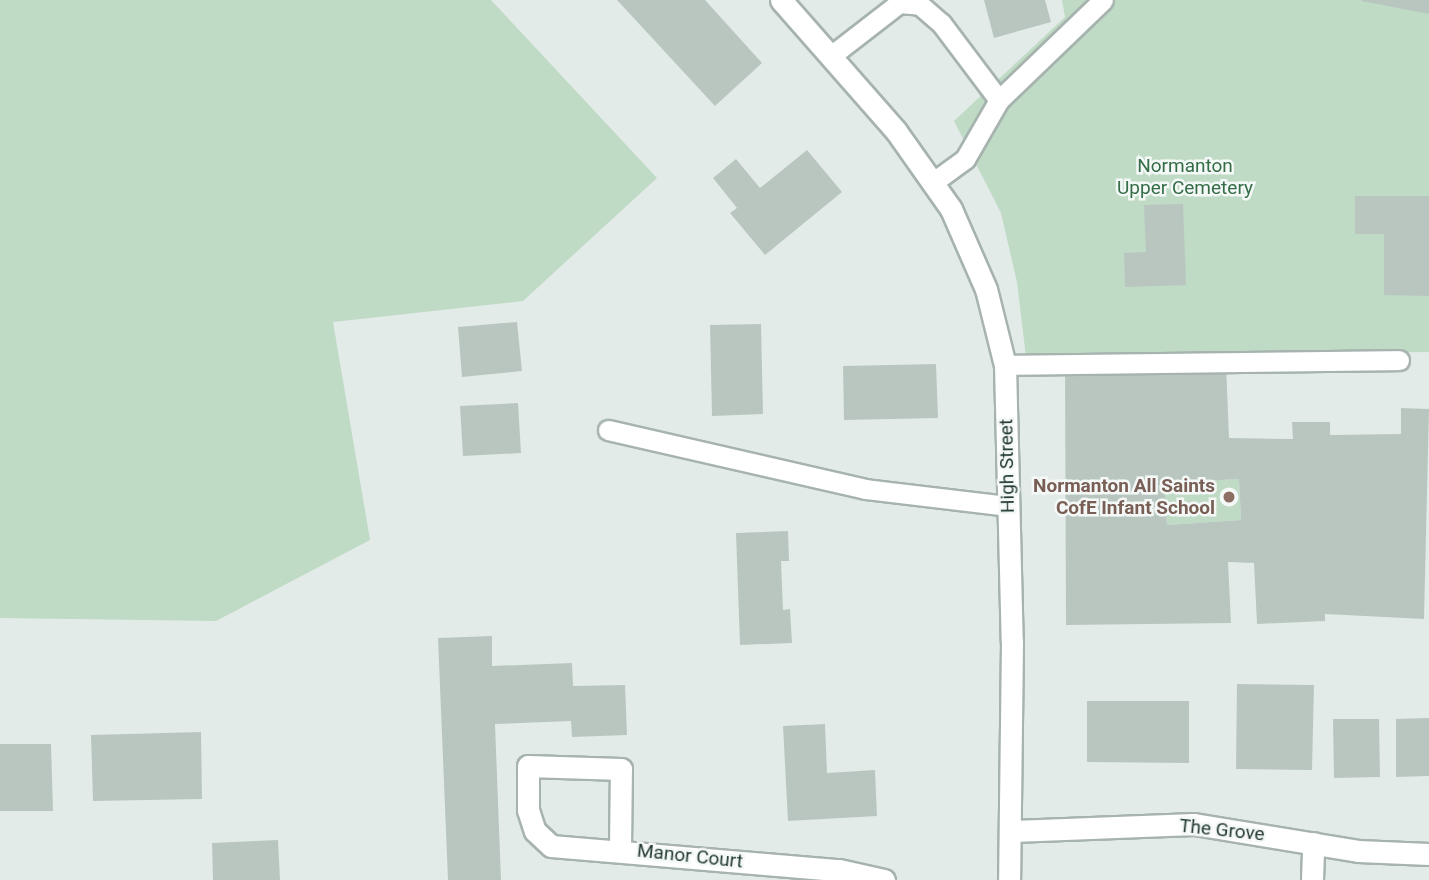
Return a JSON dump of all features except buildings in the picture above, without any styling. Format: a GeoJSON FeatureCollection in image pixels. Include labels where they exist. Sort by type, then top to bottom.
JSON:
{"type":"FeatureCollection","features":[{"type":"Feature","properties":{"kind":"street","name":"High Street"},"geometry":{"type":"LineString","coordinates":[[781,0],[862,91],[951,209],[986,289],[1005,365],[1013,831],[1009,880]]}},
{"type":"Feature","properties":{"kind":"street","name":"Manor Court"},"geometry":{"type":"LineString","coordinates":[[620,848],[621,769],[528,766],[528,810],[543,838],[551,846],[620,848],[839,870],[884,880]]}},
{"type":"Feature","properties":{"kind":"street","name":"The Grove"},"geometry":{"type":"LineString","coordinates":[[1013,831],[1194,824],[1358,851],[1429,854]]}},
{"type":"Feature","properties":{"kind":"street"},"geometry":{"type":"LineString","coordinates":[[1312,880],[1313,842]]}},
{"type":"Feature","properties":{"kind":"lane"},"geometry":{"type":"LineString","coordinates":[[932,183],[965,159],[999,100],[1103,0]]}},
{"type":"Feature","properties":{"kind":"lane"},"geometry":{"type":"LineString","coordinates":[[832,55],[899,3],[920,5],[941,23],[999,100]]}},
{"type":"Feature","properties":{"kind":"lane"},"geometry":{"type":"LineString","coordinates":[[1005,365],[1399,360]]}},
{"type":"Feature","properties":{"kind":"lane"},"geometry":{"type":"LineString","coordinates":[[608,430],[865,489],[1008,506]]}},
{"type":"Feature","properties":{"kind":"green space"},"geometry":{"type":"Polygon","coordinates":[[[0,0],[491,0],[657,178],[523,301],[333,322],[370,540],[216,621],[0,618],[0,0]]]}},
{"type":"Feature","properties":{"kind":"green space","name":"Normanton Upper Cemetery"},"geometry":{"type":"Polygon","coordinates":[[[1062,0],[1429,0],[1429,352],[1026,357],[1017,282],[1001,213],[954,121],[1065,17],[1062,0]]]}},
{"type":"Feature","properties":{"kind":"green space"},"geometry":{"type":"Polygon","coordinates":[[[1239,479],[1241,520],[1167,525],[1164,483],[1239,479]]]}},
{"type":"Feature","properties":{"kind":"place","name":"Normanton All Saints CofE Infant School"},"geometry":{"type":"Point","coordinates":[1229,497]}}]}
